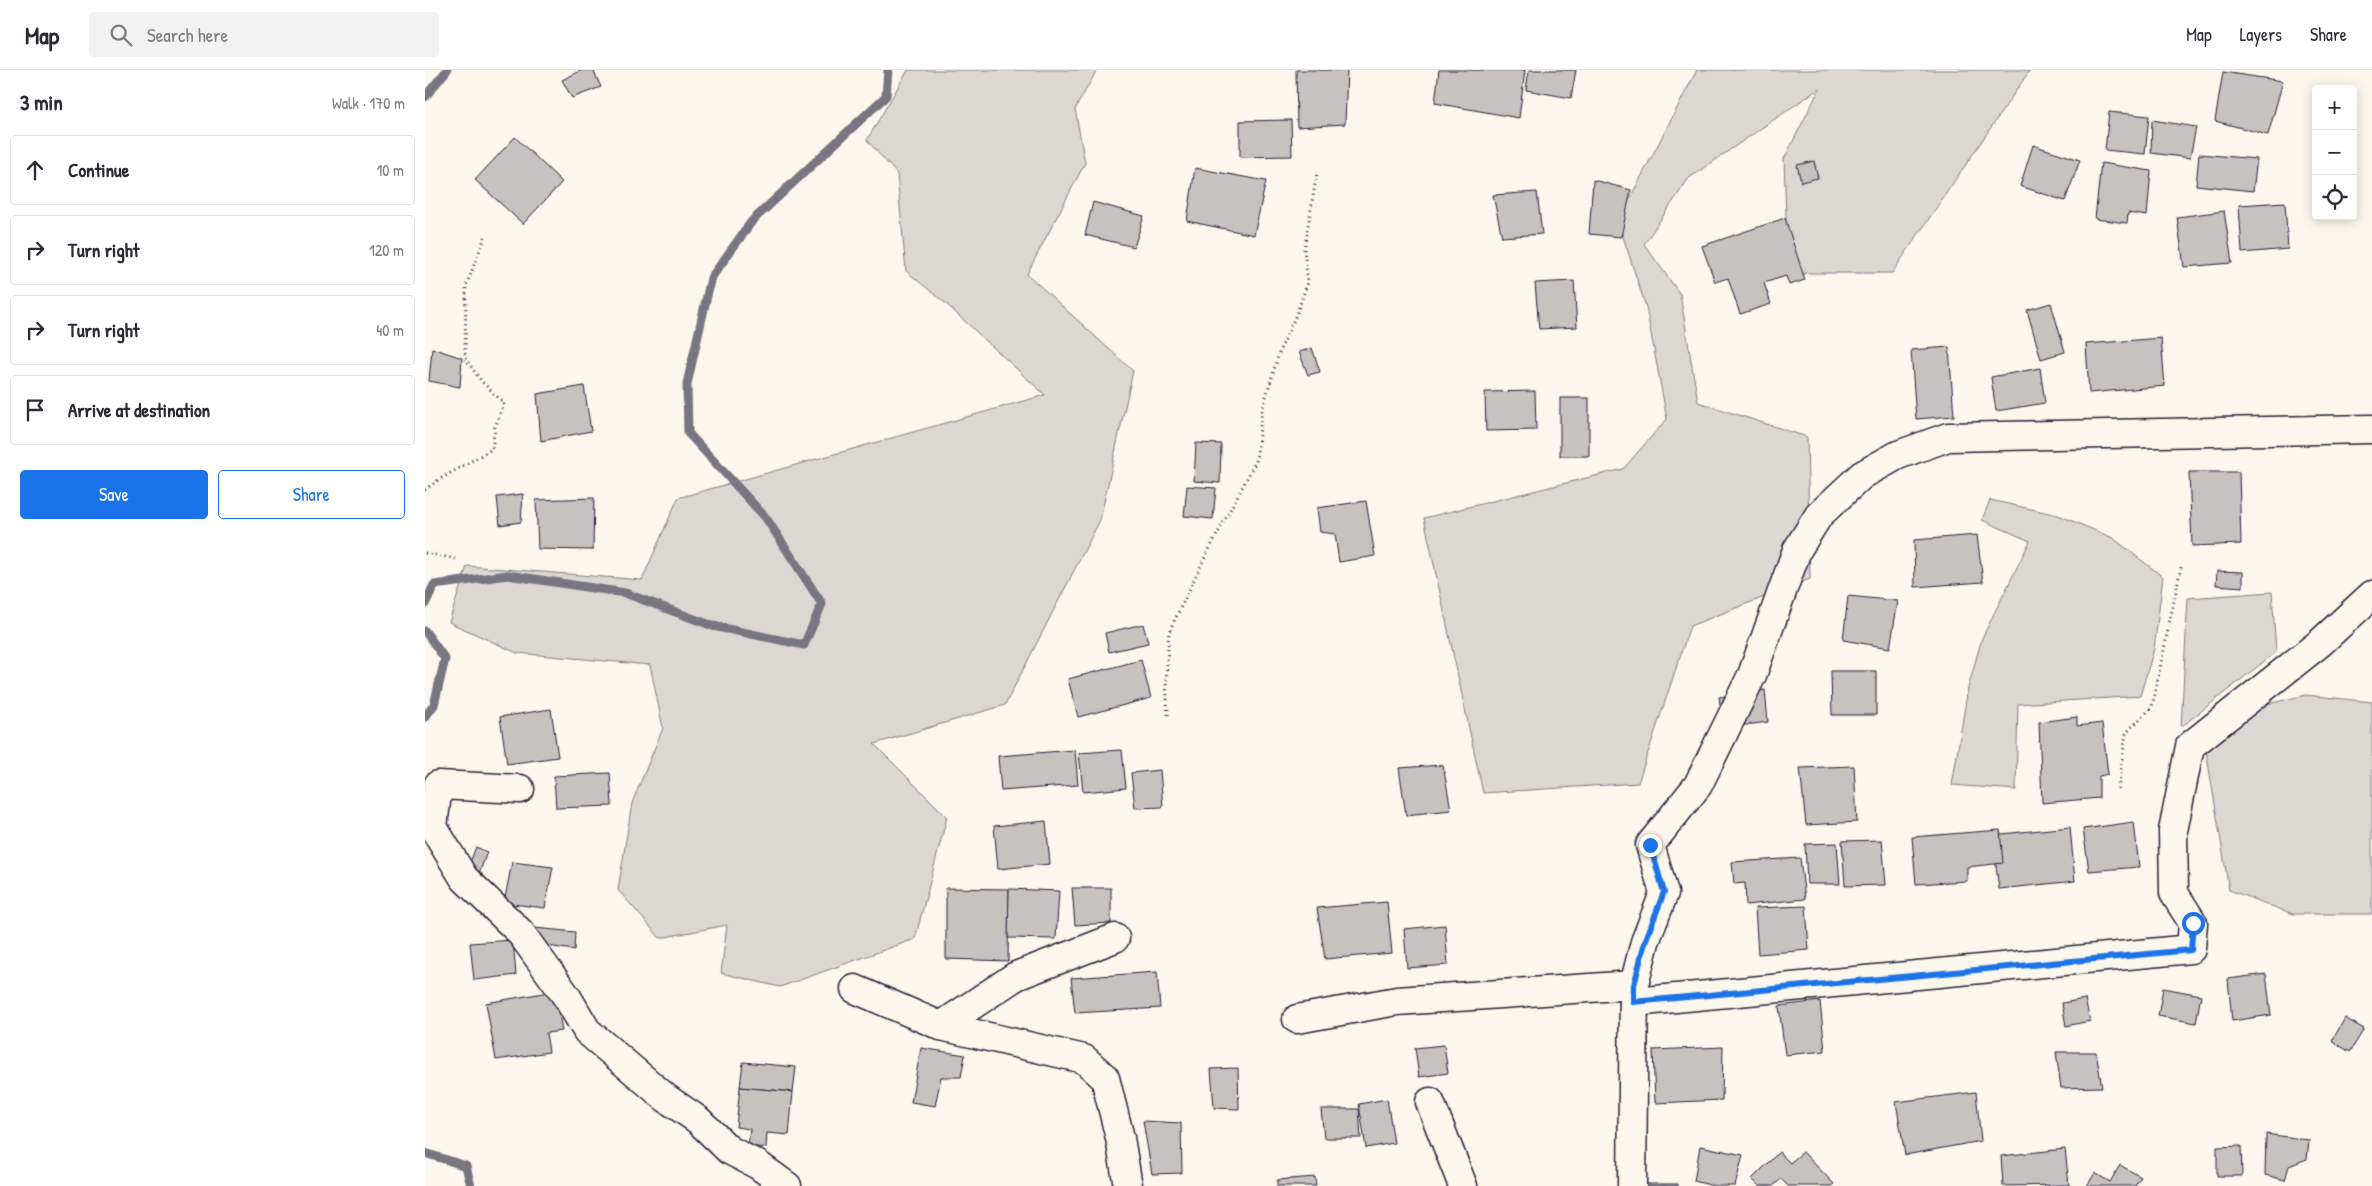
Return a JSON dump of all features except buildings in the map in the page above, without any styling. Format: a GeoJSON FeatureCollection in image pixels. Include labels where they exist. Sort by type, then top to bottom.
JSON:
{"type":"FeatureCollection","features":[{"type":"Feature","properties":{"kind":"street"},"geometry":{"type":"LineString","coordinates":[[1632,1186],[1634,993],[1645,942],[1664,892],[1650,845],[1698,786],[1752,675],[1797,550],[1819,516],[1862,475],[1898,455],[1948,437],[2372,429]]}},
{"type":"Feature","properties":{"kind":"street"},"geometry":{"type":"LineString","coordinates":[[1297,1019],[1397,1001],[1634,993],[2191,950],[2193,923],[2174,893],[2173,831],[2190,746],[2320,644],[2372,595]]}},
{"type":"Feature","properties":{"kind":"street"},"geometry":{"type":"LineString","coordinates":[[520,789],[438,785],[433,827],[464,878],[520,932],[567,997],[587,1031],[666,1098],[698,1120],[729,1150],[758,1165],[787,1186]]}},
{"type":"Feature","properties":{"kind":"street"},"geometry":{"type":"LineString","coordinates":[[941,1026],[1016,976],[1115,938]]}},
{"type":"Feature","properties":{"kind":"street"},"geometry":{"type":"LineString","coordinates":[[855,989],[941,1026],[1084,1059],[1105,1078],[1120,1138],[1129,1186]]}},
{"type":"Feature","properties":{"kind":"street"},"geometry":{"type":"LineString","coordinates":[[1430,1102],[1463,1186]]}},
{"type":"Feature","properties":{"kind":"path"},"geometry":{"type":"LineString","coordinates":[[1168,715],[1166,682],[1169,632],[1203,560],[1256,461],[1262,410],[1280,350],[1308,282],[1304,250],[1317,173]]}},
{"type":"Feature","properties":{"kind":"path"},"geometry":{"type":"LineString","coordinates":[[425,490],[435,482],[492,450],[495,427],[504,403],[482,382],[465,358],[466,286],[485,237]]}},
{"type":"Feature","properties":{"kind":"path"},"geometry":{"type":"LineString","coordinates":[[425,553],[456,559]]}},
{"type":"Feature","properties":{"kind":"path"},"geometry":{"type":"LineString","coordinates":[[2118,789],[2125,733],[2152,707],[2181,567]]}},
{"type":"Feature","properties":{"kind":"shaded area"},"geometry":{"type":"Polygon","coordinates":[[[908,70],[1097,70],[1075,109],[1085,163],[1027,274],[1133,371],[1100,520],[1005,705],[874,744],[947,817],[915,939],[780,987],[721,973],[727,925],[660,938],[618,890],[632,803],[663,728],[650,665],[517,653],[449,622],[467,566],[642,580],[678,498],[1045,395],[944,302],[906,271],[897,174],[867,140],[908,70]]]}},
{"type":"Feature","properties":{"kind":"shaded area"},"geometry":{"type":"Polygon","coordinates":[[[1697,70],[2030,70],[1892,273],[1788,273],[1784,159],[1820,88],[1689,178],[1644,244],[1680,294],[1698,402],[1807,437],[1810,579],[1690,626],[1638,783],[1483,793],[1424,518],[1623,469],[1667,419],[1646,307],[1618,221],[1697,70]]]}},
{"type":"Feature","properties":{"kind":"shaded area"},"geometry":{"type":"Polygon","coordinates":[[[1990,500],[2058,515],[2113,538],[2163,577],[2154,649],[2140,696],[2018,704],[2016,790],[1952,785],[1968,688],[1982,638],[2030,541],[1982,520],[1990,500]]]}},
{"type":"Feature","properties":{"kind":"shaded area"},"geometry":{"type":"Polygon","coordinates":[[[2272,592],[2276,652],[2181,727],[2188,598],[2272,592]]]}},
{"type":"Feature","properties":{"kind":"shaded area"},"geometry":{"type":"Polygon","coordinates":[[[2306,695],[2372,702],[2372,914],[2293,914],[2229,890],[2206,750],[2263,705],[2306,695]]]}},
{"type":"Feature","properties":{"kind":"waterway"},"geometry":{"type":"LineString","coordinates":[[425,97],[447,70]]}},
{"type":"Feature","properties":{"kind":"waterway"},"geometry":{"type":"LineString","coordinates":[[425,604],[434,585],[508,575],[625,593],[713,626],[804,645],[822,604],[766,518],[688,433],[687,384],[711,278],[752,221],[886,96],[888,70]]}},
{"type":"Feature","properties":{"kind":"waterway"},"geometry":{"type":"LineString","coordinates":[[425,631],[445,659],[434,705],[425,717]]}},
{"type":"Feature","properties":{"kind":"waterway"},"geometry":{"type":"LineString","coordinates":[[425,1153],[466,1166],[471,1186]]}},
{"type":"Feature","properties":{"kind":"route"},"geometry":{"type":"LineString","coordinates":[[1650,845],[1664,892],[1645,942],[1634,985],[1633,1002],[2191,950],[2193,923]]}}]}
